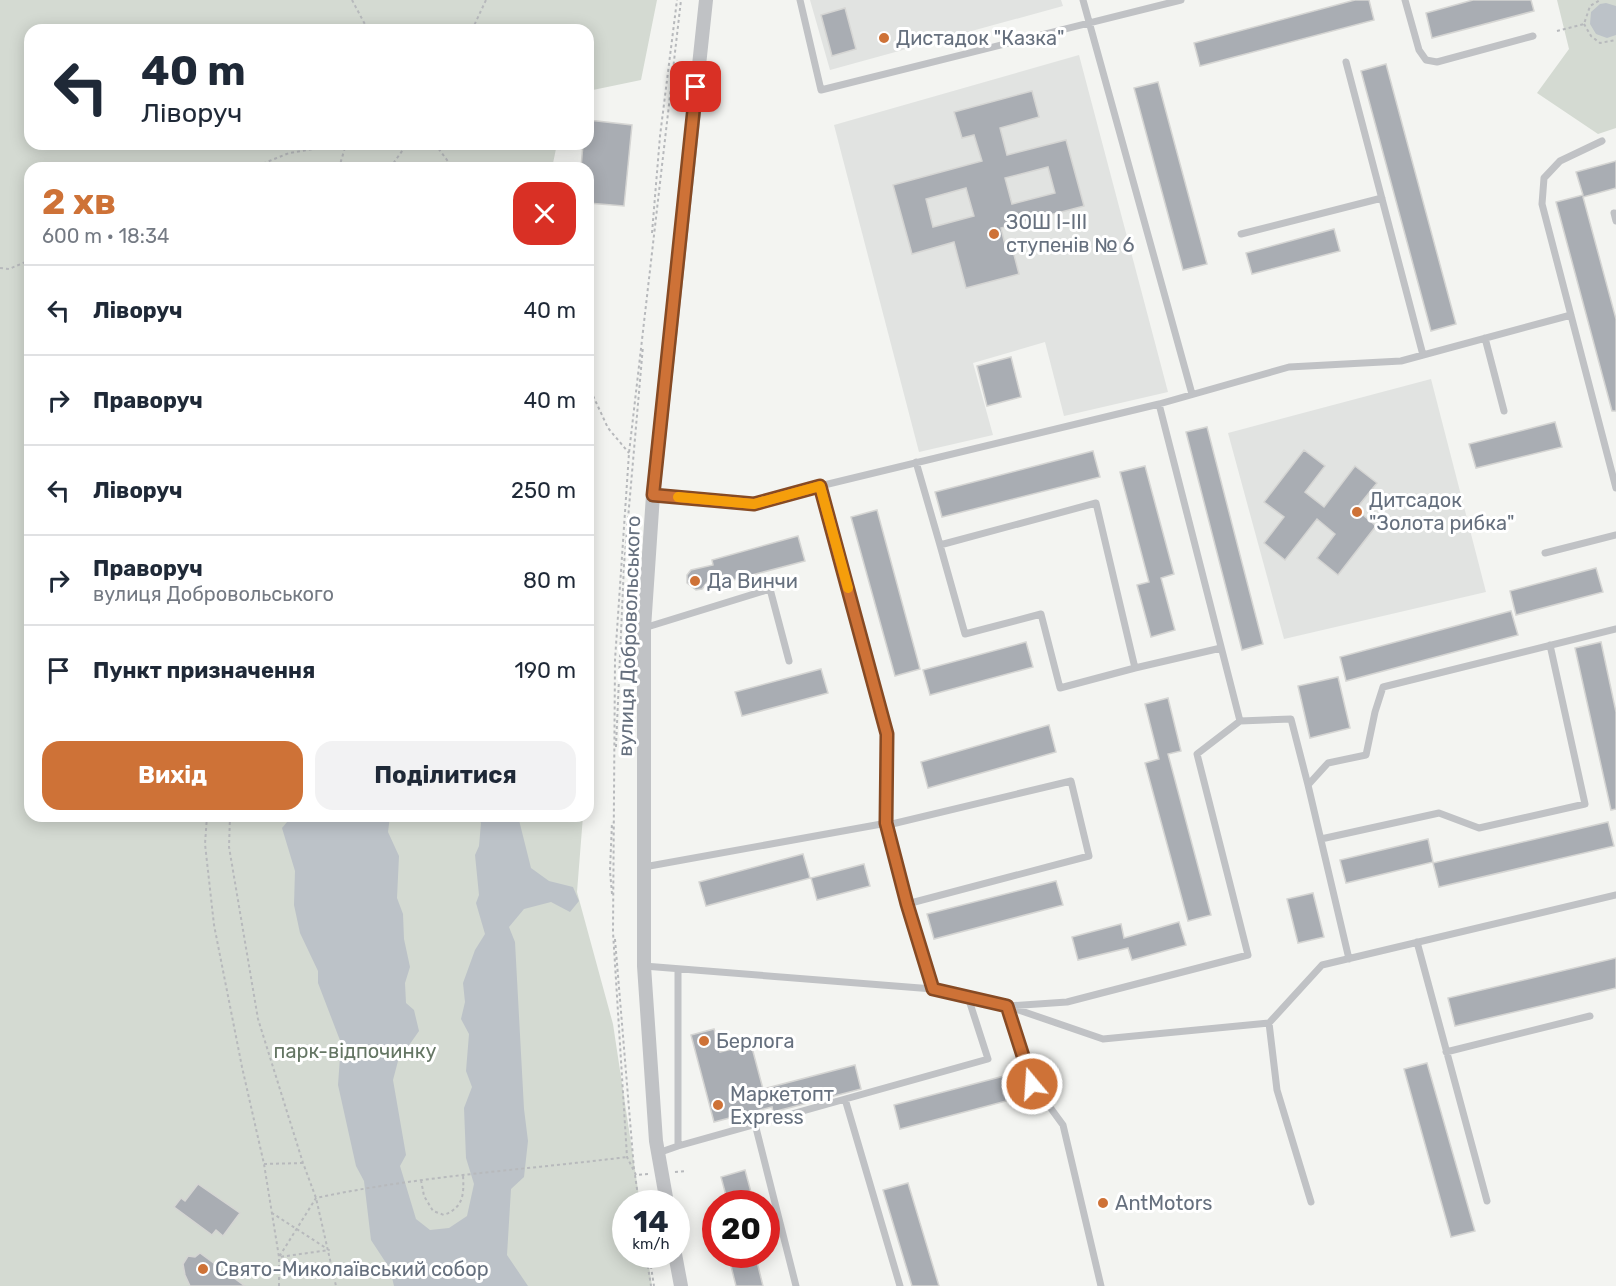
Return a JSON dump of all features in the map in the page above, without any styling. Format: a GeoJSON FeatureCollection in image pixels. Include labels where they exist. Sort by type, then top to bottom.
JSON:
{"type":"FeatureCollection","features":[{"type":"Feature","properties":{"kind":"street","name":"вулиця Добровольського"},"geometry":{"type":"LineString","coordinates":[[665,1190],[658,1153],[644,966],[644,628],[653,495],[706,0]]}},
{"type":"Feature","properties":{"kind":"street"},"geometry":{"type":"LineString","coordinates":[[678,1268],[681,1286]]}},
{"type":"Feature","properties":{"kind":"lane"},"geometry":{"type":"LineString","coordinates":[[800,0],[821,90],[1181,0]]}},
{"type":"Feature","properties":{"kind":"lane"},"geometry":{"type":"LineString","coordinates":[[1083,0],[1192,394]]}},
{"type":"Feature","properties":{"kind":"lane"},"geometry":{"type":"LineString","coordinates":[[1405,0],[1419,50],[1426,60],[1437,62],[1533,36]]}},
{"type":"Feature","properties":{"kind":"lane"},"geometry":{"type":"LineString","coordinates":[[1346,62],[1423,355]]}},
{"type":"Feature","properties":{"kind":"lane"},"geometry":{"type":"LineString","coordinates":[[1602,141],[1560,161],[1544,178],[1542,204],[1616,488]]}},
{"type":"Feature","properties":{"kind":"lane"},"geometry":{"type":"LineString","coordinates":[[1240,234],[1382,198]]}},
{"type":"Feature","properties":{"kind":"lane"},"geometry":{"type":"LineString","coordinates":[[653,495],[754,504],[916,462],[1159,404],[1290,368],[1401,361],[1571,315]]}},
{"type":"Feature","properties":{"kind":"lane"},"geometry":{"type":"LineString","coordinates":[[1485,338],[1504,411]]}},
{"type":"Feature","properties":{"kind":"lane"},"geometry":{"type":"LineString","coordinates":[[1159,404],[1240,721]]}},
{"type":"Feature","properties":{"kind":"lane"},"geometry":{"type":"LineString","coordinates":[[916,462],[965,634],[1041,614],[1060,687],[1221,648]]}},
{"type":"Feature","properties":{"kind":"lane"},"geometry":{"type":"LineString","coordinates":[[820,486],[887,734],[886,823],[907,904],[933,989]]}},
{"type":"Feature","properties":{"kind":"lane"},"geometry":{"type":"LineString","coordinates":[[940,545],[1096,503],[1135,668]]}},
{"type":"Feature","properties":{"kind":"lane"},"geometry":{"type":"LineString","coordinates":[[1545,553],[1616,535]]}},
{"type":"Feature","properties":{"kind":"lane"},"geometry":{"type":"LineString","coordinates":[[644,628],[770,589],[789,661]]}},
{"type":"Feature","properties":{"kind":"lane"},"geometry":{"type":"LineString","coordinates":[[1308,785],[1328,763],[1366,755],[1383,687],[1616,629]]}},
{"type":"Feature","properties":{"kind":"lane"},"geometry":{"type":"LineString","coordinates":[[1321,839],[1439,813],[1479,828],[1585,804],[1550,645]]}},
{"type":"Feature","properties":{"kind":"lane"},"geometry":{"type":"LineString","coordinates":[[1007,1006],[1067,1002],[1248,955],[1197,754],[1240,721],[1291,719],[1349,958]]}},
{"type":"Feature","properties":{"kind":"lane"},"geometry":{"type":"LineString","coordinates":[[644,867],[886,823],[892,825],[1071,781],[1089,856],[907,904]]}},
{"type":"Feature","properties":{"kind":"lane"},"geometry":{"type":"LineString","coordinates":[[644,966],[933,989],[1007,1006],[1103,1039],[1269,1023],[1322,965],[1616,895]]}},
{"type":"Feature","properties":{"kind":"lane"},"geometry":{"type":"LineString","coordinates":[[1417,942],[1487,1201]]}},
{"type":"Feature","properties":{"kind":"lane"},"geometry":{"type":"LineString","coordinates":[[678,969],[678,1146]]}},
{"type":"Feature","properties":{"kind":"lane"},"geometry":{"type":"LineString","coordinates":[[658,1153],[988,1059],[968,997]]}},
{"type":"Feature","properties":{"kind":"lane"},"geometry":{"type":"LineString","coordinates":[[1007,1006],[1032,1084],[1063,1125],[1101,1286]]}},
{"type":"Feature","properties":{"kind":"lane"},"geometry":{"type":"LineString","coordinates":[[1446,1052],[1590,1016]]}},
{"type":"Feature","properties":{"kind":"lane"},"geometry":{"type":"LineString","coordinates":[[1269,1023],[1276,1090],[1311,1202]]}},
{"type":"Feature","properties":{"kind":"lane"},"geometry":{"type":"LineString","coordinates":[[845,1099],[900,1286]]}},
{"type":"Feature","properties":{"kind":"lane"},"geometry":{"type":"LineString","coordinates":[[755,1124],[796,1286]]}},
{"type":"Feature","properties":{"kind":"path"},"geometry":{"type":"LineString","coordinates":[[352,0],[365,24]]}},
{"type":"Feature","properties":{"kind":"path"},"geometry":{"type":"LineString","coordinates":[[475,24],[486,0]]}},
{"type":"Feature","properties":{"kind":"path"},"geometry":{"type":"LineString","coordinates":[[1600,0],[1590,6],[1584,24],[1591,36],[1600,43],[1616,40]]}},
{"type":"Feature","properties":{"kind":"path"},"geometry":{"type":"LineString","coordinates":[[1557,31],[1584,24]]}},
{"type":"Feature","properties":{"kind":"path"},"geometry":{"type":"LineString","coordinates":[[267,162],[289,153],[308,150]]}},
{"type":"Feature","properties":{"kind":"path"},"geometry":{"type":"LineString","coordinates":[[0,268],[9,269],[24,263]]}},
{"type":"Feature","properties":{"kind":"path"},"geometry":{"type":"LineString","coordinates":[[594,398],[608,428],[629,453]]}},
{"type":"Feature","properties":{"kind":"path"},"geometry":{"type":"LineString","coordinates":[[207,822],[205,844],[214,925],[264,1164],[279,1257],[279,1286]]}},
{"type":"Feature","properties":{"kind":"path"},"geometry":{"type":"LineString","coordinates":[[230,822],[229,847],[258,1018],[316,1198],[336,1286]]}},
{"type":"Feature","properties":{"kind":"path"},"geometry":{"type":"LineString","coordinates":[[279,1257],[316,1198],[421,1180],[627,1157]]}},
{"type":"Feature","properties":{"kind":"path"},"geometry":{"type":"LineString","coordinates":[[264,1164],[303,1163]]}},
{"type":"Feature","properties":{"kind":"path"},"geometry":{"type":"LineString","coordinates":[[636,1174],[639,1190]]}},
{"type":"Feature","properties":{"kind":"path"},"geometry":{"type":"LineString","coordinates":[[421,1180],[424,1196],[432,1211],[444,1215],[454,1211],[464,1194],[463,1175]]}},
{"type":"Feature","properties":{"kind":"path"},"geometry":{"type":"LineString","coordinates":[[272,1212],[328,1250]]}},
{"type":"Feature","properties":{"kind":"path"},"geometry":{"type":"LineString","coordinates":[[279,1257],[328,1250]]}},
{"type":"Feature","properties":{"kind":"path"},"geometry":{"type":"LineString","coordinates":[[650,1268],[653,1286]]}},
{"type":"Feature","properties":{"kind":"shaded area","name":"Дистадок \"Казка\""},"geometry":{"type":"Polygon","coordinates":[[[810,0],[1061,0],[1063,6],[830,70],[810,0]]]}},
{"type":"Feature","properties":{"kind":"shaded area"},"geometry":{"type":"Polygon","coordinates":[[[1600,4],[1616,6],[1616,35],[1607,38],[1596,34],[1590,24],[1591,12],[1600,4]]]}},
{"type":"Feature","properties":{"kind":"shaded area","name":"ЗОШ І-ІІІ ступенів № 6"},"geometry":{"type":"Polygon","coordinates":[[[1079,55],[1168,392],[1064,416],[1045,342],[973,363],[993,435],[919,452],[834,125],[1079,55]]]}},
{"type":"Feature","properties":{"kind":"shaded area","name":"Дитсадок \"Золота рибка\""},"geometry":{"type":"Polygon","coordinates":[[[1431,379],[1486,592],[1284,639],[1228,433],[1431,379]]]}},
{"type":"Feature","properties":{"kind":"shaded area"},"geometry":{"type":"Polygon","coordinates":[[[287,822],[389,822],[388,832],[399,856],[397,898],[403,914],[404,939],[410,967],[405,983],[406,1003],[414,1010],[419,1031],[398,1061],[393,1080],[406,1155],[400,1166],[416,1219],[430,1230],[449,1228],[467,1216],[474,1184],[466,1158],[464,1108],[472,1087],[466,1071],[469,1034],[461,1019],[465,1002],[463,983],[475,950],[485,934],[476,903],[479,895],[475,855],[479,846],[480,822],[520,822],[531,868],[549,881],[573,887],[579,901],[570,912],[551,902],[524,909],[509,927],[515,942],[524,1109],[528,1141],[524,1177],[511,1189],[507,1255],[528,1286],[394,1286],[390,1269],[371,1240],[364,1181],[356,1166],[338,1085],[341,1043],[318,983],[318,971],[300,933],[294,905],[295,871],[282,828],[287,822]]]}},
{"type":"Feature","properties":{"kind":"green space","name":"парк-відпочинку"},"geometry":{"type":"Polygon","coordinates":[[[0,0],[657,0],[641,80],[594,90],[594,24],[24,24],[24,150],[556,150],[553,162],[24,162],[24,822],[583,822],[577,892],[613,1024],[638,1190],[612,1190],[612,1268],[649,1268],[652,1286],[0,1286],[0,0]]]}},
{"type":"Feature","properties":{"kind":"green space"},"geometry":{"type":"Polygon","coordinates":[[[1557,0],[1616,0],[1616,128],[1598,134],[1537,93],[1569,49],[1557,0]]]}},
{"type":"Feature","properties":{"kind":"building"},"geometry":{"type":"Polygon","coordinates":[[[1355,0],[1369,0],[1374,20],[1200,66],[1194,43],[1355,0]]]}},
{"type":"Feature","properties":{"kind":"building"},"geometry":{"type":"Polygon","coordinates":[[[1473,0],[1531,0],[1534,11],[1432,38],[1426,13],[1473,0]]]}},
{"type":"Feature","properties":{"kind":"building"},"geometry":{"type":"Polygon","coordinates":[[[845,8],[856,49],[832,56],[821,15],[845,8]]]}},
{"type":"Feature","properties":{"kind":"building"},"geometry":{"type":"Polygon","coordinates":[[[1386,64],[1456,324],[1431,331],[1361,71],[1386,64]]]}},
{"type":"Feature","properties":{"kind":"building"},"geometry":{"type":"Polygon","coordinates":[[[1158,82],[1207,264],[1183,270],[1134,88],[1158,82]]]}},
{"type":"Feature","properties":{"kind":"building"},"geometry":{"type":"Polygon","coordinates":[[[1032,91],[1039,117],[1000,128],[1007,155],[1066,140],[1084,206],[1001,228],[1006,249],[1012,247],[1019,274],[966,288],[954,242],[912,254],[893,185],[982,161],[974,135],[962,138],[954,112],[1032,91]],[[1048,167],[1005,178],[1012,204],[1055,193],[1048,167]],[[966,188],[926,199],[933,227],[974,216],[966,188]]]}},
{"type":"Feature","properties":{"kind":"building"},"geometry":{"type":"Polygon","coordinates":[[[594,121],[632,125],[624,206],[594,204],[594,162],[582,162],[582,150],[594,150],[594,121]]]}},
{"type":"Feature","properties":{"kind":"building"},"geometry":{"type":"Polygon","coordinates":[[[1616,161],[1616,188],[1583,197],[1616,319],[1616,411],[1612,411],[1556,202],[1583,195],[1576,172],[1616,161]]]}},
{"type":"Feature","properties":{"kind":"building"},"geometry":{"type":"Polygon","coordinates":[[[1334,229],[1340,251],[1252,274],[1246,253],[1334,229]]]}},
{"type":"Feature","properties":{"kind":"building"},"geometry":{"type":"Polygon","coordinates":[[[1011,357],[1021,397],[987,406],[977,366],[1011,357]]]}},
{"type":"Feature","properties":{"kind":"building"},"geometry":{"type":"Polygon","coordinates":[[[1555,422],[1562,447],[1476,468],[1469,444],[1555,422]]]}},
{"type":"Feature","properties":{"kind":"building"},"geometry":{"type":"Polygon","coordinates":[[[1207,427],[1263,644],[1242,650],[1186,432],[1207,427]]]}},
{"type":"Feature","properties":{"kind":"building"},"geometry":{"type":"Polygon","coordinates":[[[1304,450],[1325,466],[1305,492],[1324,507],[1355,466],[1377,483],[1356,509],[1376,526],[1338,575],[1317,558],[1335,534],[1317,519],[1285,560],[1264,543],[1284,517],[1264,502],[1304,450]]]}},
{"type":"Feature","properties":{"kind":"building"},"geometry":{"type":"Polygon","coordinates":[[[1093,451],[1100,477],[942,517],[935,492],[1093,451]]]}},
{"type":"Feature","properties":{"kind":"building"},"geometry":{"type":"Polygon","coordinates":[[[1145,466],[1174,574],[1161,578],[1175,630],[1151,637],[1137,585],[1149,582],[1120,472],[1145,466]]]}},
{"type":"Feature","properties":{"kind":"building"},"geometry":{"type":"Polygon","coordinates":[[[877,510],[920,669],[895,676],[851,517],[877,510]]]}},
{"type":"Feature","properties":{"kind":"building"},"geometry":{"type":"Polygon","coordinates":[[[798,536],[805,561],[718,584],[715,572],[702,589],[696,590],[687,583],[687,575],[691,570],[713,565],[712,560],[798,536]]]}},
{"type":"Feature","properties":{"kind":"building"},"geometry":{"type":"Polygon","coordinates":[[[1596,568],[1603,592],[1516,615],[1510,591],[1596,568]]]}},
{"type":"Feature","properties":{"kind":"building"},"geometry":{"type":"Polygon","coordinates":[[[1511,611],[1518,635],[1346,681],[1340,657],[1511,611]]]}},
{"type":"Feature","properties":{"kind":"building"},"geometry":{"type":"Polygon","coordinates":[[[1026,642],[1033,667],[930,695],[923,670],[1026,642]]]}},
{"type":"Feature","properties":{"kind":"building"},"geometry":{"type":"Polygon","coordinates":[[[1601,642],[1616,712],[1616,809],[1611,810],[1575,648],[1601,642]]]}},
{"type":"Feature","properties":{"kind":"building"},"geometry":{"type":"Polygon","coordinates":[[[821,669],[828,693],[742,716],[735,692],[821,669]]]}},
{"type":"Feature","properties":{"kind":"building"},"geometry":{"type":"Polygon","coordinates":[[[1338,677],[1350,728],[1310,738],[1298,686],[1338,677]]]}},
{"type":"Feature","properties":{"kind":"building"},"geometry":{"type":"Polygon","coordinates":[[[1168,698],[1181,751],[1168,754],[1211,915],[1188,921],[1145,763],[1159,759],[1145,704],[1168,698]]]}},
{"type":"Feature","properties":{"kind":"building"},"geometry":{"type":"Polygon","coordinates":[[[1049,725],[1056,752],[928,788],[921,762],[1049,725]]]}},
{"type":"Feature","properties":{"kind":"building"},"geometry":{"type":"Polygon","coordinates":[[[1608,822],[1614,846],[1439,887],[1433,863],[1608,822]]]}},
{"type":"Feature","properties":{"kind":"building"},"geometry":{"type":"Polygon","coordinates":[[[1428,839],[1433,862],[1346,883],[1340,860],[1428,839]]]}},
{"type":"Feature","properties":{"kind":"building"},"geometry":{"type":"Polygon","coordinates":[[[803,854],[810,878],[706,906],[699,882],[803,854]]]}},
{"type":"Feature","properties":{"kind":"building"},"geometry":{"type":"Polygon","coordinates":[[[864,864],[870,886],[817,900],[811,878],[864,864]]]}},
{"type":"Feature","properties":{"kind":"building"},"geometry":{"type":"Polygon","coordinates":[[[1056,881],[1063,905],[934,939],[927,914],[1056,881]]]}},
{"type":"Feature","properties":{"kind":"building"},"geometry":{"type":"Polygon","coordinates":[[[1313,893],[1324,937],[1298,943],[1287,899],[1313,893]]]}},
{"type":"Feature","properties":{"kind":"building"},"geometry":{"type":"Polygon","coordinates":[[[1179,922],[1186,945],[1132,960],[1128,948],[1078,960],[1072,937],[1121,924],[1124,938],[1179,922]]]}},
{"type":"Feature","properties":{"kind":"building"},"geometry":{"type":"Polygon","coordinates":[[[1616,958],[1616,988],[1455,1026],[1448,998],[1616,958]]]}},
{"type":"Feature","properties":{"kind":"building"},"geometry":{"type":"Polygon","coordinates":[[[714,1029],[720,1052],[751,1044],[763,1089],[855,1065],[861,1089],[773,1112],[772,1107],[714,1122],[691,1035],[714,1029]]]}},
{"type":"Feature","properties":{"kind":"building"},"geometry":{"type":"Polygon","coordinates":[[[1427,1063],[1475,1231],[1451,1237],[1404,1069],[1427,1063]]]}},
{"type":"Feature","properties":{"kind":"building"},"geometry":{"type":"Polygon","coordinates":[[[1004,1076],[1010,1100],[900,1129],[894,1105],[1004,1076]]]}},
{"type":"Feature","properties":{"kind":"building"},"geometry":{"type":"Polygon","coordinates":[[[745,1170],[750,1190],[724,1190],[721,1177],[745,1170]]]}},
{"type":"Feature","properties":{"kind":"building"},"geometry":{"type":"Polygon","coordinates":[[[908,1183],[939,1286],[912,1286],[883,1190],[908,1183]]]}},
{"type":"Feature","properties":{"kind":"building"},"geometry":{"type":"Polygon","coordinates":[[[198,1184],[240,1213],[223,1236],[216,1230],[212,1235],[174,1207],[181,1198],[185,1201],[198,1184]]]}},
{"type":"Feature","properties":{"kind":"building","name":"Свято-Миколаївський собор"},"geometry":{"type":"Polygon","coordinates":[[[200,1253],[245,1286],[190,1286],[183,1264],[188,1256],[195,1257],[200,1253]]]}},
{"type":"Feature","properties":{"kind":"building"},"geometry":{"type":"Polygon","coordinates":[[[732,1268],[758,1268],[763,1286],[736,1286],[732,1268]]]}},
{"type":"Feature","properties":{"kind":"slow traffic"},"geometry":{"type":"LineString","coordinates":[[678,497],[754,504],[820,486],[848,588]]}},
{"type":"Feature","properties":{"kind":"place","name":"Дистадок \"Казка\""},"geometry":{"type":"Point","coordinates":[884,38]}},
{"type":"Feature","properties":{"kind":"place","name":"ЗОШ І-ІІІ ступенів № 6"},"geometry":{"type":"Point","coordinates":[994,234]}},
{"type":"Feature","properties":{"kind":"place","name":"Дитсадок \"Золота рибка\""},"geometry":{"type":"Point","coordinates":[1357,512]}},
{"type":"Feature","properties":{"kind":"place","name":"Да Винчи"},"geometry":{"type":"Point","coordinates":[695,581]}},
{"type":"Feature","properties":{"kind":"place","name":"Берлога"},"geometry":{"type":"Point","coordinates":[704,1041]}},
{"type":"Feature","properties":{"kind":"place","name":"Маркетопт Express"},"geometry":{"type":"Point","coordinates":[718,1105]}},
{"type":"Feature","properties":{"kind":"place","name":"AntMotors"},"geometry":{"type":"Point","coordinates":[1103,1203]}},
{"type":"Feature","properties":{"kind":"place","name":"Свято-Миколаївський собор"},"geometry":{"type":"Point","coordinates":[203,1269]}},
{"type":"Feature","properties":{"kind":"route"},"geometry":{"type":"LineString","coordinates":[[696,87],[653,495],[754,504],[820,486],[887,734],[886,823],[907,904],[933,989],[1007,1006],[1032,1084]]}}]}
